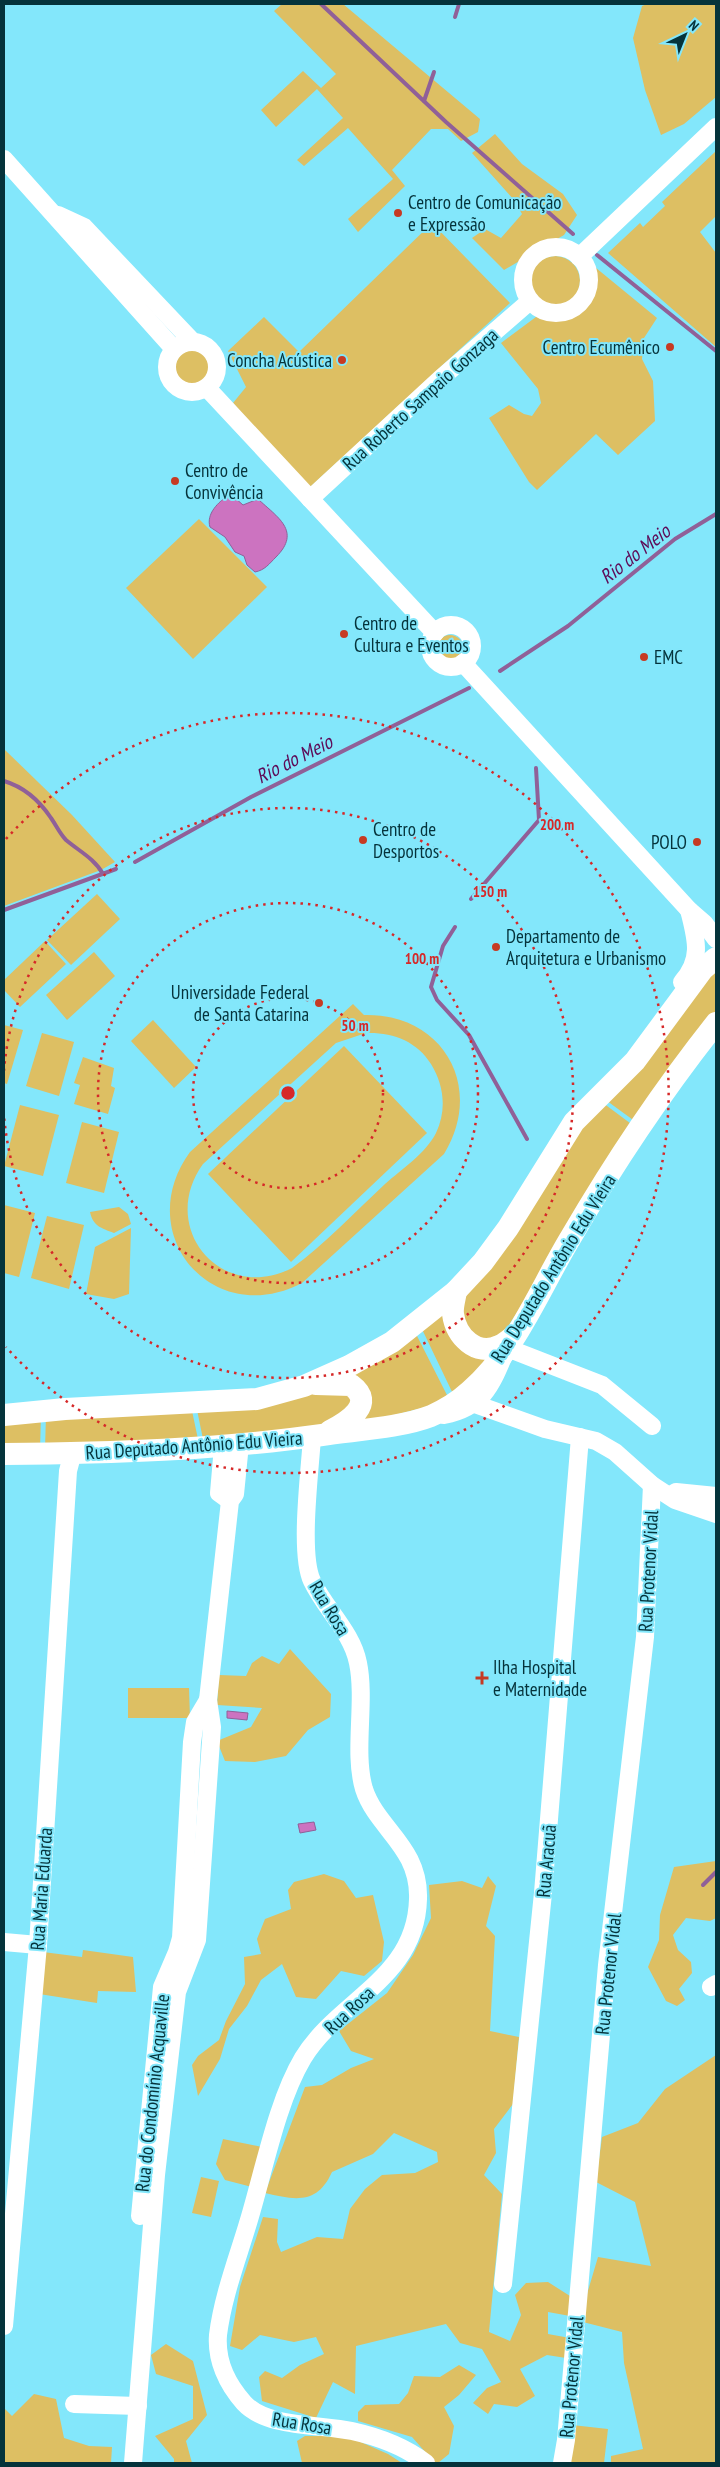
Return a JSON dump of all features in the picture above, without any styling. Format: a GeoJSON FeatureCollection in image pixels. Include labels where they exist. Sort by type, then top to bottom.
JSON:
{"type":"FeatureCollection","features":[{"type":"Feature","properties":{"kind":"main road"},"geometry":{"type":"LineString","coordinates":[[4,1415],[65,1409],[243,1400],[273,1396],[304,1386],[349,1366],[385,1346],[416,1324],[456,1291],[498,1243],[574,1122],[626,1072],[714,949]]}},
{"type":"Feature","properties":{"kind":"main road","name":"Rua Deputado Antônio Edu Vieira"},"geometry":{"type":"LineString","coordinates":[[4,1454],[231,1445],[316,1436],[420,1419],[445,1408],[469,1392],[494,1366],[511,1342],[586,1211],[678,1073],[716,1023]]}},
{"type":"Feature","properties":{"kind":"main road"},"geometry":{"type":"LineString","coordinates":[[456,1291],[452,1312],[456,1326],[471,1346],[482,1350],[511,1342]]}},
{"type":"Feature","properties":{"kind":"main road"},"geometry":{"type":"LineString","coordinates":[[304,1386],[341,1383],[350,1385],[360,1395],[360,1407],[354,1416],[316,1436]]}},
{"type":"Feature","properties":{"kind":"street"},"geometry":{"type":"LineString","coordinates":[[579,257],[716,128]]}},
{"type":"Feature","properties":{"kind":"street"},"geometry":{"type":"LineString","coordinates":[[4,159],[174,349]]}},
{"type":"Feature","properties":{"kind":"street"},"geometry":{"type":"LineString","coordinates":[[52,212],[84,227],[193,342],[204,346],[215,356],[216,374],[207,388],[192,392],[178,388],[172,383],[167,369],[170,355],[174,349],[183,344],[193,342]]}},
{"type":"Feature","properties":{"kind":"street"},"geometry":{"type":"LineString","coordinates":[[561,248],[579,257],[586,267],[589,278],[588,290],[582,300],[571,309],[558,313],[544,311],[530,302],[523,284],[523,274],[532,256],[541,250],[561,248]]}},
{"type":"Feature","properties":{"kind":"street","name":"Rua Roberto Sampaio Gonzaga"},"geometry":{"type":"LineString","coordinates":[[310,499],[440,379],[530,302]]}},
{"type":"Feature","properties":{"kind":"street"},"geometry":{"type":"LineString","coordinates":[[207,388],[434,632]]}},
{"type":"Feature","properties":{"kind":"street"},"geometry":{"type":"LineString","coordinates":[[449,625],[464,629],[472,642],[472,650],[463,663],[450,667],[438,662],[431,650],[430,644],[434,632],[449,625]]}},
{"type":"Feature","properties":{"kind":"street"},"geometry":{"type":"LineString","coordinates":[[463,663],[689,910],[705,932],[714,949]]}},
{"type":"Feature","properties":{"kind":"street"},"geometry":{"type":"LineString","coordinates":[[689,910],[704,922],[714,949]]}},
{"type":"Feature","properties":{"kind":"street"},"geometry":{"type":"LineString","coordinates":[[644,1049],[652,1024],[662,1007],[692,971],[698,944],[689,910]]}},
{"type":"Feature","properties":{"kind":"street"},"geometry":{"type":"LineString","coordinates":[[420,1419],[459,1412],[474,1404],[490,1386],[511,1342],[602,1385],[652,1426]]}},
{"type":"Feature","properties":{"kind":"street"},"geometry":{"type":"LineString","coordinates":[[474,1404],[546,1429],[605,1445],[652,1485],[716,1496]]}},
{"type":"Feature","properties":{"kind":"street","name":"Rua Rosa"},"geometry":{"type":"LineString","coordinates":[[316,1436],[306,1544],[310,1579],[349,1640],[358,1660],[361,1686],[362,1782],[370,1804],[393,1833],[411,1862],[418,1889],[418,1902],[416,1921],[408,1944],[394,1966],[325,2032],[305,2055],[294,2076],[281,2111],[225,2302],[218,2336],[220,2361],[226,2378],[246,2406],[262,2416],[372,2436],[404,2448],[426,2463]]}},
{"type":"Feature","properties":{"kind":"street","name":"Rua Aracuã"},"geometry":{"type":"LineString","coordinates":[[503,2284],[543,1893],[580,1437]]}},
{"type":"Feature","properties":{"kind":"street","name":"Rua do Condomínio Acquaville"},"geometry":{"type":"LineString","coordinates":[[133,2463],[133,2406],[142,2270],[150,2174],[163,2058],[162,1988],[177,1952],[189,1939],[194,1847],[194,1728],[208,1700],[230,1501],[219,1493],[231,1445]]}},
{"type":"Feature","properties":{"kind":"street","name":"Rua Maria Eduarda"},"geometry":{"type":"LineString","coordinates":[[4,2326],[38,1945],[68,1470],[73,1452]]}},
{"type":"Feature","properties":{"kind":"street","name":"Rua Protenor Vidal"},"geometry":{"type":"LineString","coordinates":[[562,2463],[566,2440],[608,1965],[645,1637],[652,1485]]}},
{"type":"Feature","properties":{"kind":"street"},"geometry":{"type":"LineString","coordinates":[[677,1490],[675,1500],[716,1514]]}},
{"type":"Feature","properties":{"kind":"street"},"geometry":{"type":"LineString","coordinates":[[4,1942],[38,1945]]}},
{"type":"Feature","properties":{"kind":"street"},"geometry":{"type":"LineString","coordinates":[[74,2404],[133,2406]]}},
{"type":"Feature","properties":{"kind":"street","name":"Rua do Condomínio Acquaville"},"geometry":{"type":"LineString","coordinates":[[121,2463],[133,2406]]}},
{"type":"Feature","properties":{"kind":"shaded area"},"geometry":{"type":"Polygon","coordinates":[[[282,4],[343,4],[480,119],[478,132],[461,141],[448,129],[431,129],[392,170],[405,186],[358,232],[348,219],[393,179],[348,128],[304,166],[297,160],[343,118],[317,89],[276,127],[261,110],[303,71],[321,88],[336,74],[274,11],[282,4]]]}},
{"type":"Feature","properties":{"kind":"shaded area"},"geometry":{"type":"Polygon","coordinates":[[[647,4],[716,4],[716,97],[684,124],[661,135],[645,90],[633,38],[642,6],[647,4]]]}},
{"type":"Feature","properties":{"kind":"shaded area"},"geometry":{"type":"Polygon","coordinates":[[[495,134],[522,164],[563,194],[577,215],[564,235],[504,270],[472,238],[485,229],[501,238],[522,214],[514,200],[472,153],[495,134]]]}},
{"type":"Feature","properties":{"kind":"shaded area"},"geometry":{"type":"Polygon","coordinates":[[[716,151],[716,216],[700,232],[716,253],[716,347],[608,253],[640,223],[643,227],[665,206],[662,202],[716,151]]]}},
{"type":"Feature","properties":{"kind":"shaded area"},"geometry":{"type":"Polygon","coordinates":[[[432,223],[510,303],[308,489],[233,403],[246,387],[228,351],[264,317],[299,352],[432,223]]]}},
{"type":"Feature","properties":{"kind":"shaded area"},"geometry":{"type":"Polygon","coordinates":[[[555,256],[565,258],[573,263],[578,271],[580,281],[578,291],[573,299],[565,304],[555,306],[545,304],[537,299],[532,291],[530,281],[532,271],[537,263],[545,258],[555,256]]]}},
{"type":"Feature","properties":{"kind":"shaded area"},"geometry":{"type":"Polygon","coordinates":[[[590,263],[657,318],[644,338],[642,359],[653,381],[655,421],[618,455],[596,434],[537,490],[529,482],[489,418],[509,405],[524,414],[532,416],[541,403],[538,389],[501,343],[544,311],[565,311],[580,303],[587,288],[586,267],[590,263]]]}},
{"type":"Feature","properties":{"kind":"shaded area"},"geometry":{"type":"Polygon","coordinates":[[[192,350],[199,351],[204,355],[208,360],[208,374],[204,379],[199,383],[192,384],[185,383],[180,379],[176,374],[175,367],[176,360],[180,355],[185,351],[192,350]]]}},
{"type":"Feature","properties":{"kind":"shaded area"},"geometry":{"type":"Polygon","coordinates":[[[229,495],[243,505],[258,499],[279,518],[287,532],[287,540],[283,548],[269,564],[258,571],[255,572],[247,565],[244,556],[235,552],[225,537],[210,527],[211,513],[229,495]]]}},
{"type":"Feature","properties":{"kind":"shaded area"},"geometry":{"type":"Polygon","coordinates":[[[199,519],[267,587],[193,659],[126,588],[199,519]]]}},
{"type":"Feature","properties":{"kind":"shaded area"},"geometry":{"type":"Polygon","coordinates":[[[450,635],[459,639],[463,648],[459,657],[450,661],[441,657],[437,648],[441,639],[450,635]]]}},
{"type":"Feature","properties":{"kind":"shaded area"},"geometry":{"type":"Polygon","coordinates":[[[4,749],[72,815],[115,862],[101,870],[4,906],[4,749]]]}},
{"type":"Feature","properties":{"kind":"shaded area"},"geometry":{"type":"Polygon","coordinates":[[[97,894],[120,919],[71,965],[47,940],[97,894]]]}},
{"type":"Feature","properties":{"kind":"shaded area"},"geometry":{"type":"Polygon","coordinates":[[[45,941],[66,964],[20,1007],[4,990],[4,980],[45,941]]]}},
{"type":"Feature","properties":{"kind":"shaded area"},"geometry":{"type":"Polygon","coordinates":[[[94,952],[115,976],[67,1020],[46,995],[94,952]]]}},
{"type":"Feature","properties":{"kind":"shaded area"},"geometry":{"type":"Polygon","coordinates":[[[716,963],[716,1019],[640,1125],[603,1098],[716,963]]]}},
{"type":"Feature","properties":{"kind":"shaded area"},"geometry":{"type":"Polygon","coordinates":[[[353,1004],[364,1015],[392,1018],[416,1026],[435,1040],[449,1059],[458,1080],[460,1104],[456,1129],[444,1154],[302,1283],[269,1294],[238,1294],[211,1284],[190,1266],[176,1241],[170,1213],[174,1183],[190,1152],[353,1004]],[[366,1033],[336,1043],[203,1164],[191,1188],[188,1212],[192,1235],[204,1254],[221,1268],[242,1276],[266,1276],[292,1268],[406,1167],[432,1140],[442,1115],[443,1107],[439,1080],[431,1064],[419,1049],[411,1044],[394,1036],[366,1033]]]}},
{"type":"Feature","properties":{"kind":"shaded area"},"geometry":{"type":"Polygon","coordinates":[[[153,1020],[196,1067],[174,1088],[131,1041],[153,1020]]]}},
{"type":"Feature","properties":{"kind":"shaded area"},"geometry":{"type":"Polygon","coordinates":[[[4,1025],[23,1030],[7,1084],[4,1083],[4,1025]]]}},
{"type":"Feature","properties":{"kind":"shaded area"},"geometry":{"type":"Polygon","coordinates":[[[42,1033],[74,1042],[59,1096],[26,1086],[42,1033]]]}},
{"type":"Feature","properties":{"kind":"shaded area"},"geometry":{"type":"Polygon","coordinates":[[[344,1046],[427,1133],[291,1262],[208,1174],[344,1046]]]}},
{"type":"Feature","properties":{"kind":"shaded area"},"geometry":{"type":"Polygon","coordinates":[[[83,1057],[114,1068],[111,1086],[115,1088],[108,1114],[74,1104],[80,1085],[74,1083],[83,1057]]]}},
{"type":"Feature","properties":{"kind":"shaded area"},"geometry":{"type":"Polygon","coordinates":[[[599,1100],[638,1129],[497,1343],[467,1337],[461,1297],[599,1100]]]}},
{"type":"Feature","properties":{"kind":"shaded area"},"geometry":{"type":"Polygon","coordinates":[[[20,1105],[59,1115],[43,1176],[4,1166],[20,1105]]]}},
{"type":"Feature","properties":{"kind":"shaded area"},"geometry":{"type":"Polygon","coordinates":[[[82,1122],[119,1132],[104,1193],[66,1183],[82,1122]]]}},
{"type":"Feature","properties":{"kind":"shaded area"},"geometry":{"type":"Polygon","coordinates":[[[4,1205],[35,1213],[19,1277],[4,1273],[4,1205]]]}},
{"type":"Feature","properties":{"kind":"shaded area"},"geometry":{"type":"Polygon","coordinates":[[[119,1207],[128,1214],[131,1224],[114,1233],[101,1228],[91,1217],[90,1212],[119,1207]]]}},
{"type":"Feature","properties":{"kind":"shaded area"},"geometry":{"type":"Polygon","coordinates":[[[47,1216],[84,1225],[69,1289],[31,1278],[47,1216]]]}},
{"type":"Feature","properties":{"kind":"shaded area"},"geometry":{"type":"Polygon","coordinates":[[[131,1228],[129,1294],[114,1299],[86,1294],[95,1247],[131,1228]]]}},
{"type":"Feature","properties":{"kind":"shaded area"},"geometry":{"type":"Polygon","coordinates":[[[452,1300],[452,1326],[504,1349],[455,1398],[420,1325],[452,1300]]]}},
{"type":"Feature","properties":{"kind":"shaded area"},"geometry":{"type":"Polygon","coordinates":[[[414,1330],[450,1401],[351,1426],[359,1418],[347,1380],[414,1330]]]}},
{"type":"Feature","properties":{"kind":"shaded area"},"geometry":{"type":"Polygon","coordinates":[[[309,1391],[355,1396],[337,1423],[204,1444],[196,1405],[309,1391]]]}},
{"type":"Feature","properties":{"kind":"shaded area"},"geometry":{"type":"Polygon","coordinates":[[[191,1406],[199,1444],[45,1450],[46,1414],[191,1406]]]}},
{"type":"Feature","properties":{"kind":"shaded area"},"geometry":{"type":"Polygon","coordinates":[[[41,1414],[40,1450],[4,1451],[4,1418],[41,1414]]]}},
{"type":"Feature","properties":{"kind":"shaded area"},"geometry":{"type":"Polygon","coordinates":[[[290,1649],[331,1694],[330,1717],[308,1730],[286,1756],[255,1762],[225,1761],[217,1741],[251,1727],[262,1708],[217,1705],[219,1675],[246,1676],[252,1663],[262,1656],[279,1664],[290,1649]]]}},
{"type":"Feature","properties":{"kind":"shaded area"},"geometry":{"type":"Polygon","coordinates":[[[128,1688],[189,1688],[190,1718],[128,1718],[128,1688]]]}},
{"type":"Feature","properties":{"kind":"shaded area"},"geometry":{"type":"Polygon","coordinates":[[[227,1711],[248,1713],[247,1720],[227,1718],[227,1711]]]}},
{"type":"Feature","properties":{"kind":"shaded area"},"geometry":{"type":"Polygon","coordinates":[[[314,1822],[316,1830],[300,1833],[298,1824],[314,1822]]]}},
{"type":"Feature","properties":{"kind":"shaded area"},"geometry":{"type":"Polygon","coordinates":[[[716,1861],[716,1918],[710,1921],[686,1918],[673,1935],[678,1950],[691,1962],[692,1973],[679,1989],[685,2000],[677,2006],[666,2001],[648,1967],[659,1940],[660,1915],[674,1867],[716,1861]]]}},
{"type":"Feature","properties":{"kind":"shaded area"},"geometry":{"type":"Polygon","coordinates":[[[324,1874],[344,1881],[356,1898],[373,1895],[384,1942],[382,1961],[364,1976],[341,1971],[316,1999],[296,1997],[282,1964],[261,1980],[247,2006],[229,2029],[220,2059],[198,2096],[192,2065],[198,2056],[219,2040],[226,2021],[245,1984],[244,1957],[261,1954],[257,1939],[265,1919],[291,1909],[288,1890],[294,1882],[324,1874]]]}},
{"type":"Feature","properties":{"kind":"shaded area"},"geometry":{"type":"Polygon","coordinates":[[[488,1876],[496,1886],[486,1926],[495,1936],[490,2031],[519,2037],[513,2104],[494,2129],[496,2153],[484,2175],[502,2194],[489,2332],[510,2341],[521,2315],[515,2295],[526,2283],[548,2282],[570,2296],[570,2316],[548,2312],[548,2334],[570,2338],[566,2358],[547,2355],[520,2369],[535,2396],[517,2407],[494,2404],[488,2414],[473,2403],[487,2388],[501,2382],[482,2349],[460,2343],[446,2324],[356,2346],[355,2394],[333,2382],[316,2418],[262,2401],[259,2377],[265,2371],[282,2378],[300,2365],[324,2354],[316,2337],[294,2342],[260,2335],[242,2350],[230,2346],[240,2287],[263,2217],[278,2219],[277,2242],[281,2252],[317,2237],[343,2239],[350,2209],[365,2189],[382,2175],[415,2173],[438,2162],[437,2152],[394,2133],[373,2154],[332,2172],[326,2183],[312,2195],[304,2198],[295,2198],[265,2193],[305,2087],[322,2085],[351,2068],[374,2059],[351,2051],[339,2031],[387,1993],[413,1955],[431,1918],[429,1885],[462,1881],[482,1888],[488,1876]]]}},
{"type":"Feature","properties":{"kind":"shaded area"},"geometry":{"type":"Polygon","coordinates":[[[83,1950],[133,1957],[136,1992],[98,1991],[97,2003],[39,1994],[43,1952],[82,1957],[83,1950]]]}},
{"type":"Feature","properties":{"kind":"shaded area"},"geometry":{"type":"Polygon","coordinates":[[[716,2055],[716,2463],[611,2463],[611,2456],[643,2449],[624,2363],[622,2332],[579,2321],[598,2257],[651,2266],[635,2202],[596,2182],[602,2137],[638,2123],[665,2089],[716,2055]]]}},
{"type":"Feature","properties":{"kind":"shaded area"},"geometry":{"type":"Polygon","coordinates":[[[223,2139],[262,2147],[252,2187],[225,2180],[216,2164],[223,2139]]]}},
{"type":"Feature","properties":{"kind":"shaded area"},"geometry":{"type":"Polygon","coordinates":[[[201,2177],[219,2181],[211,2217],[192,2213],[201,2177]]]}},
{"type":"Feature","properties":{"kind":"shaded area"},"geometry":{"type":"Polygon","coordinates":[[[166,2344],[193,2361],[207,2415],[186,2441],[192,2463],[174,2463],[174,2459],[155,2436],[193,2419],[193,2386],[156,2374],[151,2355],[166,2344]]]}},
{"type":"Feature","properties":{"kind":"shaded area"},"geometry":{"type":"Polygon","coordinates":[[[459,2365],[476,2375],[459,2395],[444,2407],[454,2426],[449,2454],[438,2463],[435,2463],[412,2437],[358,2421],[358,2412],[365,2405],[399,2404],[408,2393],[414,2376],[440,2377],[459,2365]]]}},
{"type":"Feature","properties":{"kind":"shaded area"},"geometry":{"type":"Polygon","coordinates":[[[34,2394],[56,2399],[64,2438],[89,2446],[112,2447],[111,2463],[4,2463],[4,2408],[12,2416],[34,2394]]]}},
{"type":"Feature","properties":{"kind":"shaded area"},"geometry":{"type":"Polygon","coordinates":[[[572,2425],[608,2429],[604,2463],[567,2463],[572,2425]]]}},
{"type":"Feature","properties":{"kind":"shaded area"},"geometry":{"type":"Polygon","coordinates":[[[305,2436],[347,2436],[388,2454],[402,2463],[302,2463],[297,2441],[305,2436]]]}},
{"type":"Feature","properties":{"kind":"waterway"},"geometry":{"type":"LineString","coordinates":[[321,4],[446,122],[573,234]]}},
{"type":"Feature","properties":{"kind":"waterway"},"geometry":{"type":"LineString","coordinates":[[455,17],[459,4]]}},
{"type":"Feature","properties":{"kind":"waterway"},"geometry":{"type":"LineString","coordinates":[[424,101],[434,72]]}},
{"type":"Feature","properties":{"kind":"waterway"},"geometry":{"type":"LineString","coordinates":[[597,255],[716,351]]}},
{"type":"Feature","properties":{"kind":"waterway","name":"Rio do Meio"},"geometry":{"type":"LineString","coordinates":[[500,671],[568,626],[675,539],[716,514]]}},
{"type":"Feature","properties":{"kind":"waterway","name":"Rio do Meio"},"geometry":{"type":"LineString","coordinates":[[135,862],[251,797],[469,688]]}},
{"type":"Feature","properties":{"kind":"waterway"},"geometry":{"type":"LineString","coordinates":[[471,899],[539,820],[536,768]]}},
{"type":"Feature","properties":{"kind":"waterway"},"geometry":{"type":"LineString","coordinates":[[4,781],[18,787],[36,800],[46,811],[64,838],[91,860],[103,874]]}},
{"type":"Feature","properties":{"kind":"waterway","name":"Rio do Meio"},"geometry":{"type":"LineString","coordinates":[[4,910],[116,869]]}},
{"type":"Feature","properties":{"kind":"waterway"},"geometry":{"type":"LineString","coordinates":[[455,927],[443,946],[431,987],[437,1000],[469,1035],[527,1139]]}},
{"type":"Feature","properties":{"kind":"waterway"},"geometry":{"type":"LineString","coordinates":[[703,1885],[716,1872]]}},
{"type":"Feature","properties":{"kind":"place","name":"Centro de Comunicação e Expressão"},"geometry":{"type":"Point","coordinates":[398,213]}},
{"type":"Feature","properties":{"kind":"place","name":"Centro Ecumênico"},"geometry":{"type":"Point","coordinates":[670,347]}},
{"type":"Feature","properties":{"kind":"place","name":"Concha Acústica"},"geometry":{"type":"Point","coordinates":[342,360]}},
{"type":"Feature","properties":{"kind":"place","name":"Centro de Convivência"},"geometry":{"type":"Point","coordinates":[175,481]}},
{"type":"Feature","properties":{"kind":"place","name":"Centro de Cultura e Eventos"},"geometry":{"type":"Point","coordinates":[344,634]}},
{"type":"Feature","properties":{"kind":"place","name":"EMC"},"geometry":{"type":"Point","coordinates":[644,657]}},
{"type":"Feature","properties":{"kind":"place","name":"Centro de Desportos"},"geometry":{"type":"Point","coordinates":[363,840]}},
{"type":"Feature","properties":{"kind":"place","name":"POLO"},"geometry":{"type":"Point","coordinates":[697,842]}},
{"type":"Feature","properties":{"kind":"place","name":"Departamento de Arquitetura e Urbanismo"},"geometry":{"type":"Point","coordinates":[496,947]}},
{"type":"Feature","properties":{"kind":"place","name":"Universidade Federal de Santa Catarina"},"geometry":{"type":"Point","coordinates":[319,1003]}},
{"type":"Feature","properties":{"kind":"place","name":"Ilha Hospital e Maternidade"},"geometry":{"type":"Point","coordinates":[482,1678]}}]}
